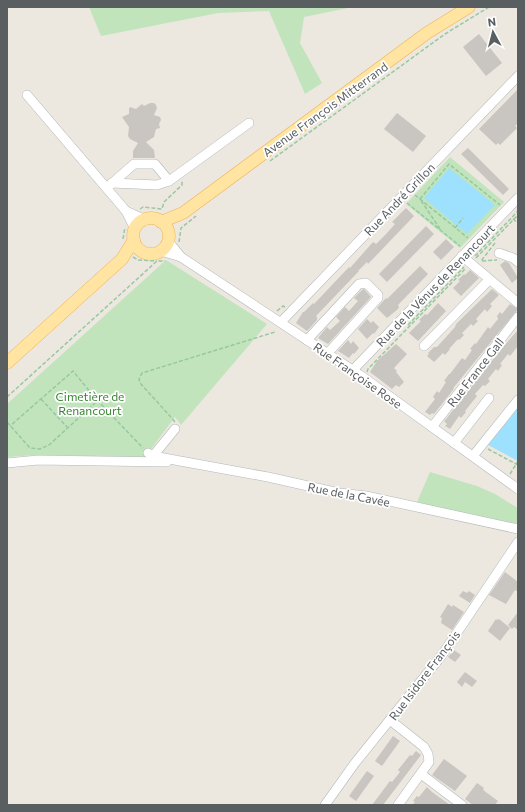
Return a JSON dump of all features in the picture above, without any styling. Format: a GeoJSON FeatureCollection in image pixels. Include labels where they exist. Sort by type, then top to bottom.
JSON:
{"type":"FeatureCollection","features":[{"type":"Feature","properties":{"kind":"main road","name":"Avenue François Mitterrand"},"geometry":{"type":"LineString","coordinates":[[161,222],[183,213],[428,33],[469,7]]}},
{"type":"Feature","properties":{"kind":"main road","name":"Avenue François Mitterrand"},"geometry":{"type":"LineString","coordinates":[[167,247],[183,213]]}},
{"type":"Feature","properties":{"kind":"main road"},"geometry":{"type":"LineString","coordinates":[[155,219],[167,228],[167,247],[153,254],[132,256],[132,232],[140,223],[146,220],[155,219]]}},
{"type":"Feature","properties":{"kind":"main road"},"geometry":{"type":"LineString","coordinates":[[7,363],[132,256],[138,248],[132,232]]}},
{"type":"Feature","properties":{"kind":"street","name":"Rue André Grillon"},"geometry":{"type":"LineString","coordinates":[[281,322],[518,76]]}},
{"type":"Feature","properties":{"kind":"street"},"geometry":{"type":"LineString","coordinates":[[27,95],[131,211],[146,220]]}},
{"type":"Feature","properties":{"kind":"street"},"geometry":{"type":"LineString","coordinates":[[109,186],[157,185],[169,181],[249,123]]}},
{"type":"Feature","properties":{"kind":"street"},"geometry":{"type":"LineString","coordinates":[[109,186],[134,164],[155,164],[169,181]]}},
{"type":"Feature","properties":{"kind":"street","name":"Rue de la Vénus de Renancourt"},"geometry":{"type":"LineString","coordinates":[[356,373],[466,257],[510,217],[518,198]]}},
{"type":"Feature","properties":{"kind":"street"},"geometry":{"type":"LineString","coordinates":[[131,211],[132,232]]}},
{"type":"Feature","properties":{"kind":"street","name":"Rue Françoise Rose"},"geometry":{"type":"LineString","coordinates":[[167,247],[356,373],[518,489]]}},
{"type":"Feature","properties":{"kind":"street"},"geometry":{"type":"LineString","coordinates":[[499,253],[513,258],[518,262]]}},
{"type":"Feature","properties":{"kind":"street"},"geometry":{"type":"LineString","coordinates":[[466,257],[518,304]]}},
{"type":"Feature","properties":{"kind":"street"},"geometry":{"type":"LineString","coordinates":[[424,346],[490,280]]}},
{"type":"Feature","properties":{"kind":"street"},"geometry":{"type":"LineString","coordinates":[[307,340],[359,284],[366,283],[378,295],[378,298],[327,354]]}},
{"type":"Feature","properties":{"kind":"street","name":"Rue France Gall"},"geometry":{"type":"LineString","coordinates":[[432,427],[518,317]]}},
{"type":"Feature","properties":{"kind":"street"},"geometry":{"type":"LineString","coordinates":[[454,443],[489,398]]}},
{"type":"Feature","properties":{"kind":"street"},"geometry":{"type":"LineString","coordinates":[[473,456],[518,400]]}},
{"type":"Feature","properties":{"kind":"street"},"geometry":{"type":"LineString","coordinates":[[151,455],[175,430]]}},
{"type":"Feature","properties":{"kind":"street","name":"Rue de la Cavée"},"geometry":{"type":"LineString","coordinates":[[151,455],[338,492],[366,496],[518,529]]}},
{"type":"Feature","properties":{"kind":"street"},"geometry":{"type":"LineString","coordinates":[[7,462],[38,460],[162,463],[180,461]]}},
{"type":"Feature","properties":{"kind":"street","name":"Rue Isidore François"},"geometry":{"type":"LineString","coordinates":[[325,805],[355,762],[442,655],[518,542]]}},
{"type":"Feature","properties":{"kind":"street"},"geometry":{"type":"LineString","coordinates":[[390,720],[424,747],[428,754],[429,762],[422,774],[398,805]]}},
{"type":"Feature","properties":{"kind":"street"},"geometry":{"type":"LineString","coordinates":[[422,774],[462,805]]}},
{"type":"Feature","properties":{"kind":"path"},"geometry":{"type":"LineString","coordinates":[[266,165],[445,34],[489,7]]}},
{"type":"Feature","properties":{"kind":"path"},"geometry":{"type":"LineString","coordinates":[[420,199],[449,164],[502,207],[510,217],[518,223]]}},
{"type":"Feature","properties":{"kind":"path"},"geometry":{"type":"LineString","coordinates":[[131,211],[143,207],[162,210],[164,202],[182,185],[182,179],[179,173]]}},
{"type":"Feature","properties":{"kind":"path"},"geometry":{"type":"LineString","coordinates":[[416,195],[469,240],[472,237]]}},
{"type":"Feature","properties":{"kind":"path"},"geometry":{"type":"LineString","coordinates":[[420,199],[441,230],[466,257]]}},
{"type":"Feature","properties":{"kind":"path"},"geometry":{"type":"LineString","coordinates":[[401,206],[407,200],[407,203],[441,230]]}},
{"type":"Feature","properties":{"kind":"path"},"geometry":{"type":"LineString","coordinates":[[356,373],[466,257],[518,211]]}},
{"type":"Feature","properties":{"kind":"path"},"geometry":{"type":"LineString","coordinates":[[7,397],[167,247],[181,228],[198,215]]}},
{"type":"Feature","properties":{"kind":"path"},"geometry":{"type":"LineString","coordinates":[[510,217],[518,215]]}},
{"type":"Feature","properties":{"kind":"path"},"geometry":{"type":"LineString","coordinates":[[454,228],[463,218]]}},
{"type":"Feature","properties":{"kind":"path"},"geometry":{"type":"LineString","coordinates":[[123,244],[123,232],[132,232]]}},
{"type":"Feature","properties":{"kind":"path"},"geometry":{"type":"LineString","coordinates":[[132,256],[138,260],[167,247]]}},
{"type":"Feature","properties":{"kind":"path"},"geometry":{"type":"LineString","coordinates":[[167,247],[170,260]]}},
{"type":"Feature","properties":{"kind":"path"},"geometry":{"type":"LineString","coordinates":[[370,376],[367,373],[368,369],[466,257]]}},
{"type":"Feature","properties":{"kind":"path"},"geometry":{"type":"LineString","coordinates":[[175,430],[176,425],[170,416],[140,383],[139,379],[142,373],[275,332]]}},
{"type":"Feature","properties":{"kind":"path"},"geometry":{"type":"LineString","coordinates":[[10,426],[73,371],[96,399],[151,455]]}},
{"type":"Feature","properties":{"kind":"path"},"geometry":{"type":"LineString","coordinates":[[41,399],[67,428]]}},
{"type":"Feature","properties":{"kind":"path"},"geometry":{"type":"LineString","coordinates":[[7,422],[30,448],[40,449],[49,445],[94,403],[96,399]]}},
{"type":"Feature","properties":{"kind":"path"},"geometry":{"type":"LineString","coordinates":[[481,446],[517,464]]}},
{"type":"Feature","properties":{"kind":"path"},"geometry":{"type":"LineString","coordinates":[[506,480],[518,461]]}},
{"type":"Feature","properties":{"kind":"green space"},"geometry":{"type":"Polygon","coordinates":[[[89,7],[353,7],[304,17],[300,43],[322,83],[305,94],[269,11],[218,13],[101,36],[89,7]]]}},
{"type":"Feature","properties":{"kind":"green space"},"geometry":{"type":"Polygon","coordinates":[[[450,157],[504,202],[460,248],[406,204],[450,157]]]}},
{"type":"Feature","properties":{"kind":"green space","name":"Cimetière de Renancourt"},"geometry":{"type":"Polygon","coordinates":[[[166,260],[267,324],[181,425],[175,417],[145,457],[35,455],[7,457],[7,404],[166,260]]]}},
{"type":"Feature","properties":{"kind":"green space"},"geometry":{"type":"Polygon","coordinates":[[[430,472],[477,486],[495,494],[518,508],[518,523],[509,523],[417,502],[430,472]]]}},
{"type":"Feature","properties":{"kind":"water"},"geometry":{"type":"Polygon","coordinates":[[[449,168],[495,205],[467,234],[424,198],[449,168]]]}},
{"type":"Feature","properties":{"kind":"water"},"geometry":{"type":"Polygon","coordinates":[[[518,408],[518,461],[488,445],[518,408]]]}},
{"type":"Feature","properties":{"kind":"building"},"geometry":{"type":"Polygon","coordinates":[[[479,34],[502,63],[486,76],[463,47],[479,34]]]}},
{"type":"Feature","properties":{"kind":"building"},"geometry":{"type":"Polygon","coordinates":[[[518,89],[518,123],[515,126],[517,128],[500,145],[498,143],[496,145],[479,129],[518,89]]]}},
{"type":"Feature","properties":{"kind":"building"},"geometry":{"type":"Polygon","coordinates":[[[154,103],[156,105],[157,108],[154,115],[160,117],[161,120],[159,124],[160,128],[156,129],[154,137],[146,142],[154,150],[155,158],[133,158],[133,151],[138,143],[130,139],[128,136],[129,127],[122,117],[129,114],[130,107],[136,109],[142,104],[144,106],[154,103]]]}},
{"type":"Feature","properties":{"kind":"building"},"geometry":{"type":"Polygon","coordinates":[[[397,113],[426,136],[413,152],[384,129],[397,113]]]}},
{"type":"Feature","properties":{"kind":"building"},"geometry":{"type":"Polygon","coordinates":[[[468,148],[509,189],[503,195],[461,154],[468,148]]]}},
{"type":"Feature","properties":{"kind":"building"},"geometry":{"type":"Polygon","coordinates":[[[406,208],[414,216],[368,264],[367,262],[358,271],[316,316],[317,320],[307,331],[296,323],[303,312],[313,303],[314,304],[349,267],[350,268],[373,242],[376,244],[387,233],[395,224],[392,222],[406,208]]]}},
{"type":"Feature","properties":{"kind":"building"},"geometry":{"type":"Polygon","coordinates":[[[426,226],[434,234],[387,282],[379,274],[426,226]]]}},
{"type":"Feature","properties":{"kind":"building"},"geometry":{"type":"Polygon","coordinates":[[[446,239],[454,247],[441,260],[433,252],[446,239]]]}},
{"type":"Feature","properties":{"kind":"building"},"geometry":{"type":"Polygon","coordinates":[[[505,261],[509,263],[518,278],[512,283],[500,265],[505,261]]]}},
{"type":"Feature","properties":{"kind":"building"},"geometry":{"type":"Polygon","coordinates":[[[420,266],[428,274],[398,305],[398,309],[387,318],[377,308],[420,266]]]}},
{"type":"Feature","properties":{"kind":"building"},"geometry":{"type":"Polygon","coordinates":[[[470,270],[479,278],[461,296],[453,288],[460,281],[458,280],[470,270]]]}},
{"type":"Feature","properties":{"kind":"building"},"geometry":{"type":"Polygon","coordinates":[[[364,289],[371,297],[328,344],[318,338],[327,327],[330,330],[340,321],[336,317],[345,307],[349,311],[358,301],[354,298],[364,289]]]}},
{"type":"Feature","properties":{"kind":"building"},"geometry":{"type":"Polygon","coordinates":[[[492,289],[499,295],[490,304],[492,306],[487,312],[485,309],[476,319],[478,321],[473,326],[471,324],[462,333],[464,335],[459,340],[458,339],[445,355],[443,353],[434,362],[427,356],[434,347],[437,347],[456,324],[492,289]]]}},
{"type":"Feature","properties":{"kind":"building"},"geometry":{"type":"Polygon","coordinates":[[[438,303],[446,311],[418,341],[409,333],[421,321],[419,320],[425,314],[427,315],[438,303]]]}},
{"type":"Feature","properties":{"kind":"building"},"geometry":{"type":"Polygon","coordinates":[[[510,304],[518,309],[454,387],[434,414],[432,413],[430,415],[425,412],[435,399],[433,397],[437,391],[439,393],[446,382],[444,381],[449,374],[462,358],[465,360],[472,350],[470,349],[475,343],[476,344],[488,327],[490,329],[498,319],[497,316],[500,312],[502,314],[510,304]]]}},
{"type":"Feature","properties":{"kind":"building"},"geometry":{"type":"Polygon","coordinates":[[[367,319],[371,323],[373,321],[379,327],[374,334],[373,333],[367,339],[358,329],[367,319]]]}},
{"type":"Feature","properties":{"kind":"building"},"geometry":{"type":"Polygon","coordinates":[[[518,330],[518,346],[510,356],[508,354],[500,364],[502,365],[498,371],[496,369],[488,379],[490,381],[485,386],[483,385],[475,394],[477,396],[461,418],[459,416],[450,429],[445,426],[447,424],[444,421],[518,330]]]}},
{"type":"Feature","properties":{"kind":"building"},"geometry":{"type":"Polygon","coordinates":[[[348,340],[351,344],[353,341],[359,348],[349,358],[338,351],[348,340]]]}},
{"type":"Feature","properties":{"kind":"building"},"geometry":{"type":"Polygon","coordinates":[[[396,344],[407,354],[394,368],[404,382],[399,387],[396,385],[392,389],[370,372],[377,361],[396,344]]]}},
{"type":"Feature","properties":{"kind":"building"},"geometry":{"type":"Polygon","coordinates":[[[505,572],[518,582],[518,592],[515,590],[506,604],[489,595],[505,572]]]}},
{"type":"Feature","properties":{"kind":"building"},"geometry":{"type":"Polygon","coordinates":[[[463,591],[467,593],[469,591],[475,595],[470,603],[459,596],[463,591]]]}},
{"type":"Feature","properties":{"kind":"building"},"geometry":{"type":"Polygon","coordinates":[[[448,604],[452,607],[453,605],[464,612],[452,630],[441,623],[442,618],[440,617],[448,604]]]}},
{"type":"Feature","properties":{"kind":"building"},"geometry":{"type":"Polygon","coordinates":[[[518,612],[518,630],[514,627],[512,629],[508,625],[518,612]]]}},
{"type":"Feature","properties":{"kind":"building"},"geometry":{"type":"Polygon","coordinates":[[[496,619],[499,619],[510,628],[500,641],[488,631],[496,619]]]}},
{"type":"Feature","properties":{"kind":"building"},"geometry":{"type":"Polygon","coordinates":[[[454,650],[461,655],[455,662],[448,657],[454,650]]]}},
{"type":"Feature","properties":{"kind":"building"},"geometry":{"type":"Polygon","coordinates":[[[465,672],[477,681],[472,687],[465,682],[462,687],[457,682],[465,672]]]}},
{"type":"Feature","properties":{"kind":"building"},"geometry":{"type":"Polygon","coordinates":[[[393,736],[400,741],[382,766],[375,761],[393,736]]]}},
{"type":"Feature","properties":{"kind":"building"},"geometry":{"type":"Polygon","coordinates":[[[416,751],[421,755],[383,805],[372,805],[390,781],[392,782],[400,772],[398,770],[410,755],[412,756],[416,751]]]}},
{"type":"Feature","properties":{"kind":"building"},"geometry":{"type":"Polygon","coordinates":[[[444,759],[467,776],[455,791],[432,775],[444,759]]]}},
{"type":"Feature","properties":{"kind":"building"},"geometry":{"type":"Polygon","coordinates":[[[367,771],[374,776],[356,801],[349,796],[367,771]]]}},
{"type":"Feature","properties":{"kind":"building"},"geometry":{"type":"Polygon","coordinates":[[[477,783],[484,788],[483,790],[498,801],[495,805],[473,805],[465,799],[477,783]]]}},
{"type":"Feature","properties":{"kind":"building"},"geometry":{"type":"Polygon","coordinates":[[[427,787],[450,805],[412,805],[417,796],[419,797],[427,787]]]}}]}
